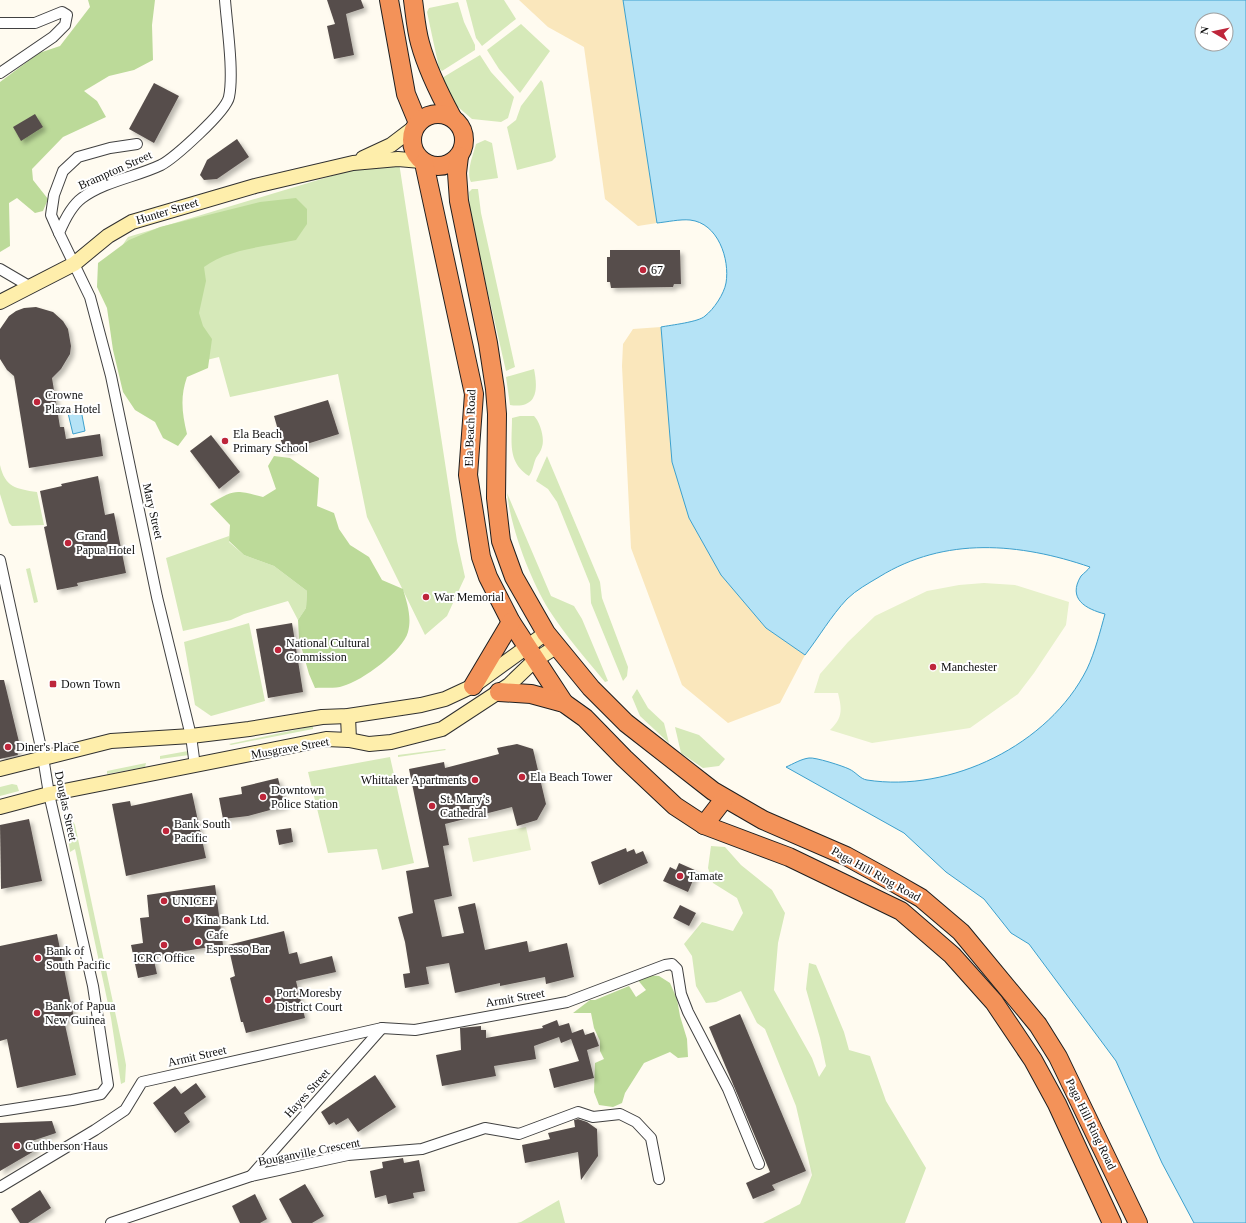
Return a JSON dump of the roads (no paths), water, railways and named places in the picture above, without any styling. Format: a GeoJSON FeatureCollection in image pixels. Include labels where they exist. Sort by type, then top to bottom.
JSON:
{"type":"FeatureCollection","features":[{"type":"Feature","properties":{"kind":"highway"},"geometry":{"type":"LineString","coordinates":[[389,0],[406,94],[417,124]]}},
{"type":"Feature","properties":{"kind":"highway"},"geometry":{"type":"LineString","coordinates":[[413,0],[419,42],[424,59],[436,88],[452,117],[462,128],[464,135],[463,149],[459,156],[447,165],[439,167],[423,162],[416,155],[412,140],[417,124],[428,116],[434,114],[440,113],[452,117]]}},
{"type":"Feature","properties":{"kind":"highway","name":"Ela Beach Road"},"geometry":{"type":"LineString","coordinates":[[459,156],[457,173],[459,201],[488,343],[497,414],[496,498],[501,541],[514,576],[551,640]]}},
{"type":"Feature","properties":{"kind":"highway","name":"Ela Beach Road"},"geometry":{"type":"LineString","coordinates":[[423,162],[474,394],[468,475],[478,543],[488,578],[511,622],[531,654]]}},
{"type":"Feature","properties":{"kind":"highway"},"geometry":{"type":"LineString","coordinates":[[473,686],[511,622]]}},
{"type":"Feature","properties":{"kind":"highway","name":"Paga Hill Ring Road"},"geometry":{"type":"LineString","coordinates":[[551,640],[590,688],[626,723],[724,800],[763,820],[808,838],[853,859],[921,898],[961,932],[1038,1025],[1058,1057],[1138,1223]]}},
{"type":"Feature","properties":{"kind":"highway","name":"Paga Hill Ring Road"},"geometry":{"type":"LineString","coordinates":[[531,654],[570,707],[675,806],[704,825],[789,857],[901,911],[952,955],[994,1002],[1033,1060],[1063,1118],[1112,1223]]}},
{"type":"Feature","properties":{"kind":"highway"},"geometry":{"type":"LineString","coordinates":[[499,692],[531,694],[570,707]]}},
{"type":"Feature","properties":{"kind":"highway"},"geometry":{"type":"LineString","coordinates":[[704,825],[724,800]]}},
{"type":"Feature","properties":{"kind":"street","name":"Brampton Street"},"geometry":{"type":"LineString","coordinates":[[59,233],[66,217],[81,198],[162,164],[222,112],[229,99],[231,83],[225,0]]}},
{"type":"Feature","properties":{"kind":"street"},"geometry":{"type":"LineString","coordinates":[[0,23],[35,23],[62,12],[67,15],[65,25],[53,37],[0,73]]}},
{"type":"Feature","properties":{"kind":"street","name":"Hunter Street"},"geometry":{"type":"LineString","coordinates":[[353,163],[391,145],[417,124]]}},
{"type":"Feature","properties":{"kind":"street"},"geometry":{"type":"LineString","coordinates":[[74,264],[51,216],[54,195],[63,171],[78,157],[110,148],[137,144]]}},
{"type":"Feature","properties":{"kind":"street","name":"Hunter Street"},"geometry":{"type":"LineString","coordinates":[[0,302],[74,264],[108,236],[132,222],[255,186],[353,163],[398,158],[423,162]]}},
{"type":"Feature","properties":{"kind":"street","name":"Mary Street"},"geometry":{"type":"LineString","coordinates":[[74,264],[90,297],[111,376],[157,597],[191,736],[195,766]]}},
{"type":"Feature","properties":{"kind":"street"},"geometry":{"type":"LineString","coordinates":[[0,269],[29,286]]}},
{"type":"Feature","properties":{"kind":"street","name":"Douglas Street"},"geometry":{"type":"LineString","coordinates":[[0,560],[43,757],[49,794],[93,986],[108,1085],[101,1094],[0,1111]]}},
{"type":"Feature","properties":{"kind":"street","name":"Musgrave Street"},"geometry":{"type":"LineString","coordinates":[[0,769],[111,740],[191,736],[249,729],[322,717],[348,716],[421,705],[445,699],[473,686],[531,654],[551,640]]}},
{"type":"Feature","properties":{"kind":"street","name":"Musgrave Street"},"geometry":{"type":"LineString","coordinates":[[0,807],[49,794],[326,739],[349,740],[369,744],[391,742],[442,729],[509,685],[531,654]]}},
{"type":"Feature","properties":{"kind":"street"},"geometry":{"type":"LineString","coordinates":[[348,716],[349,740]]}},
{"type":"Feature","properties":{"kind":"street","name":"Armit Street"},"geometry":{"type":"LineString","coordinates":[[0,1187],[95,1130],[125,1110],[142,1082],[382,1028],[415,1030],[567,1002],[665,965],[672,964],[677,969],[681,994],[688,1012],[728,1089],[759,1164]]}},
{"type":"Feature","properties":{"kind":"street","name":"Hayes Street"},"geometry":{"type":"LineString","coordinates":[[251,1176],[382,1028]]}},
{"type":"Feature","properties":{"kind":"street","name":"Bouganville Crescent"},"geometry":{"type":"LineString","coordinates":[[111,1223],[251,1176],[348,1155],[422,1150],[486,1128],[519,1134],[578,1112],[593,1117],[620,1114],[636,1122],[651,1138],[659,1179]]}},
{"type":"Feature","properties":{"kind":"water"},"geometry":{"type":"Polygon","coordinates":[[[623,0],[1246,0],[1246,1223],[1194,1223],[1162,1163],[1116,1061],[1029,944],[1011,933],[984,899],[946,872],[904,833],[786,767],[803,759],[812,758],[851,770],[867,780],[899,782],[931,779],[963,771],[994,758],[1023,741],[1048,720],[1070,696],[1087,669],[1105,614],[1085,606],[1077,597],[1077,584],[1081,576],[1090,567],[1064,559],[1010,549],[956,549],[930,555],[904,564],[858,590],[847,599],[830,619],[805,655],[766,628],[721,575],[689,518],[672,462],[661,327],[697,320],[705,316],[721,296],[725,287],[727,274],[724,253],[715,235],[700,223],[690,220],[657,223],[623,0]]]}},
{"type":"Feature","properties":{"kind":"water"},"geometry":{"type":"Polygon","coordinates":[[[81,410],[85,431],[73,434],[68,413],[81,410]]]}},
{"type":"Feature","properties":{"kind":"place","name":"67"},"geometry":{"type":"Point","coordinates":[643,270]}},
{"type":"Feature","properties":{"kind":"place","name":"Crowne Plaza Hotel"},"geometry":{"type":"Point","coordinates":[37,402]}},
{"type":"Feature","properties":{"kind":"place","name":"Ela Beach Primary School"},"geometry":{"type":"Point","coordinates":[225,441]}},
{"type":"Feature","properties":{"kind":"place","name":"Grand Papua Hotel"},"geometry":{"type":"Point","coordinates":[68,543]}},
{"type":"Feature","properties":{"kind":"place","name":"War Memorial"},"geometry":{"type":"Point","coordinates":[426,597]}},
{"type":"Feature","properties":{"kind":"place","name":"National Cultural Commission"},"geometry":{"type":"Point","coordinates":[278,650]}},
{"type":"Feature","properties":{"kind":"place","name":"Manchester"},"geometry":{"type":"Point","coordinates":[933,667]}},
{"type":"Feature","properties":{"kind":"place","name":"Down Town"},"geometry":{"type":"Point","coordinates":[53,684]}},
{"type":"Feature","properties":{"kind":"place","name":"Diner's Place"},"geometry":{"type":"Point","coordinates":[8,747]}},
{"type":"Feature","properties":{"kind":"place","name":"Ela Beach Tower"},"geometry":{"type":"Point","coordinates":[522,777]}},
{"type":"Feature","properties":{"kind":"place","name":"Whittaker Apartments"},"geometry":{"type":"Point","coordinates":[475,780]}},
{"type":"Feature","properties":{"kind":"place","name":"Downtown Police Station"},"geometry":{"type":"Point","coordinates":[263,797]}},
{"type":"Feature","properties":{"kind":"place","name":"St. Mary’s Cathedral"},"geometry":{"type":"Point","coordinates":[432,806]}},
{"type":"Feature","properties":{"kind":"place","name":"Bank South Pacific"},"geometry":{"type":"Point","coordinates":[166,831]}},
{"type":"Feature","properties":{"kind":"place","name":"Tamate"},"geometry":{"type":"Point","coordinates":[680,876]}},
{"type":"Feature","properties":{"kind":"place","name":"UNICEF"},"geometry":{"type":"Point","coordinates":[164,901]}},
{"type":"Feature","properties":{"kind":"place","name":"Kina Bank Ltd."},"geometry":{"type":"Point","coordinates":[187,920]}},
{"type":"Feature","properties":{"kind":"place","name":"Cafe Espresso Bar"},"geometry":{"type":"Point","coordinates":[198,942]}},
{"type":"Feature","properties":{"kind":"place","name":"ICRC Office"},"geometry":{"type":"Point","coordinates":[164,945]}},
{"type":"Feature","properties":{"kind":"place","name":"Bank of South Pacific"},"geometry":{"type":"Point","coordinates":[38,958]}},
{"type":"Feature","properties":{"kind":"place","name":"Port Moresby District Court"},"geometry":{"type":"Point","coordinates":[268,1000]}},
{"type":"Feature","properties":{"kind":"place","name":"Bank of Papua New Guinea"},"geometry":{"type":"Point","coordinates":[37,1013]}},
{"type":"Feature","properties":{"kind":"place","name":"Cuthberson Haus"},"geometry":{"type":"Point","coordinates":[17,1146]}}]}
